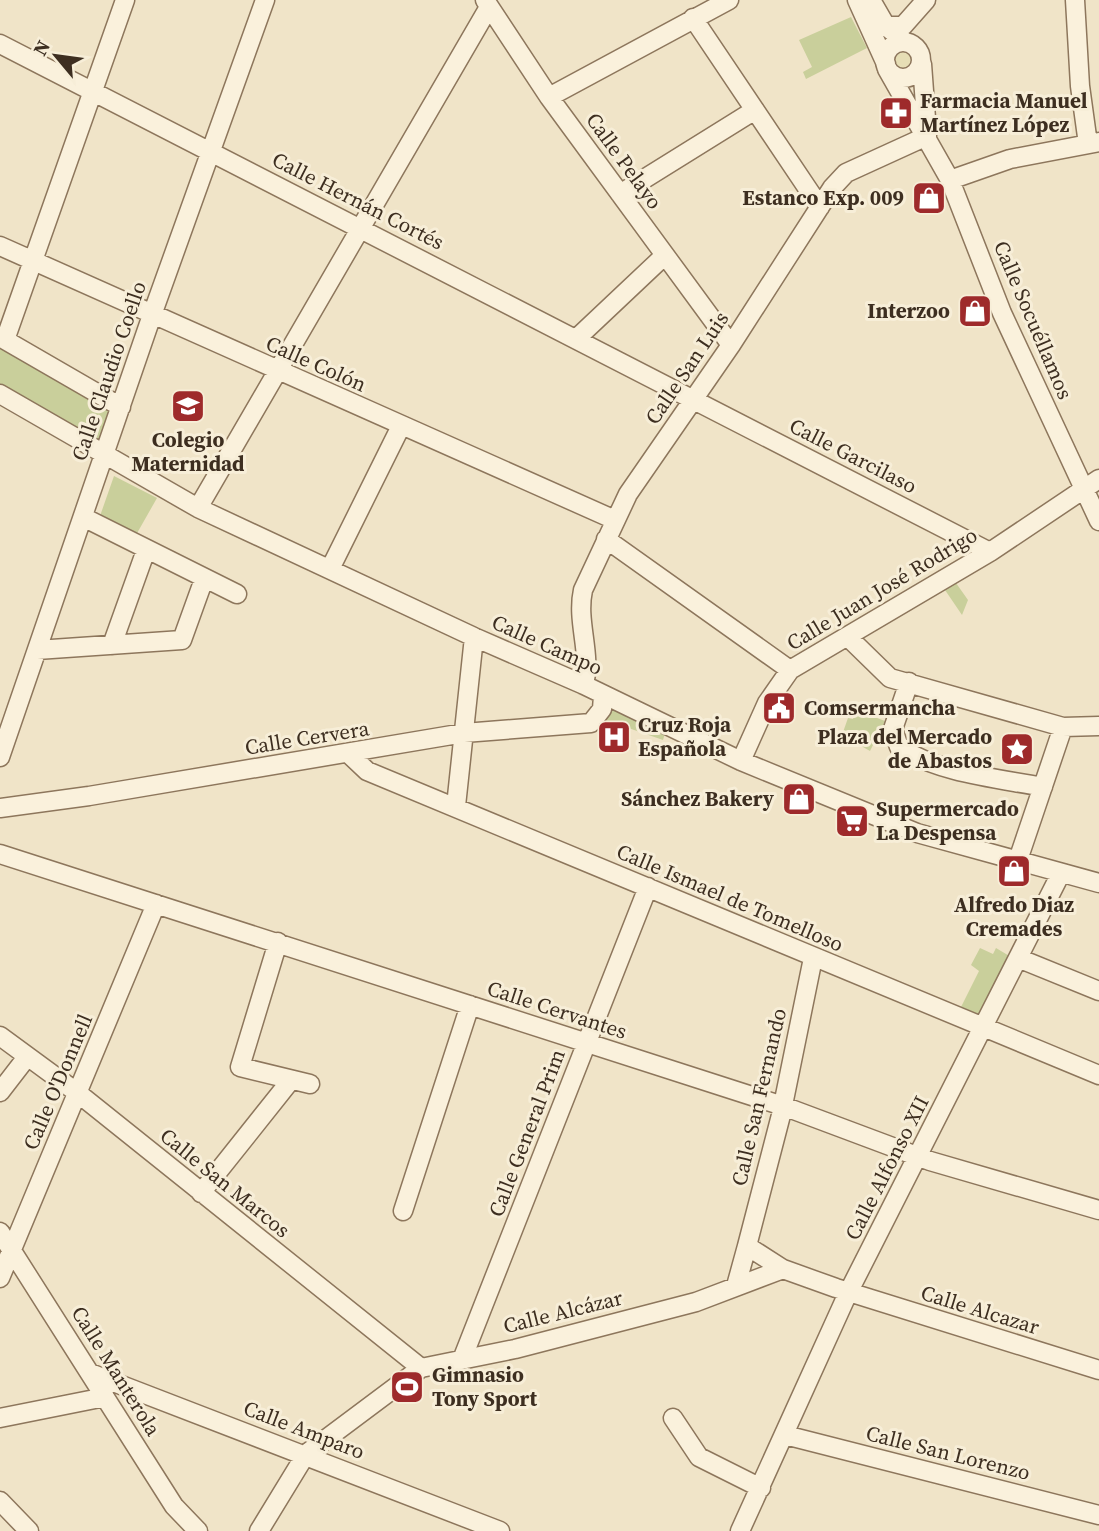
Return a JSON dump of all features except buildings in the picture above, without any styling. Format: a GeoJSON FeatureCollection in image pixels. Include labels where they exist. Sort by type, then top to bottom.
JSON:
{"type":"FeatureCollection","features":[{"type":"Feature","properties":{"kind":"street"},"geometry":{"type":"LineString","coordinates":[[121,407],[3,339],[125,0]]}},
{"type":"Feature","properties":{"kind":"street","name":"Calle Claudio Coello"},"geometry":{"type":"LineString","coordinates":[[0,757],[152,315],[265,0]]}},
{"type":"Feature","properties":{"kind":"street"},"geometry":{"type":"LineString","coordinates":[[549,97],[729,0]]}},
{"type":"Feature","properties":{"kind":"street","name":"Calle Socuéllamos"},"geometry":{"type":"LineString","coordinates":[[857,0],[886,66],[950,180],[1002,313],[1099,521]]}},
{"type":"Feature","properties":{"kind":"street"},"geometry":{"type":"LineString","coordinates":[[871,0],[886,26],[905,42],[916,46],[921,60],[916,73],[906,78],[896,76],[886,66],[890,48],[905,42]]}},
{"type":"Feature","properties":{"kind":"street"},"geometry":{"type":"LineString","coordinates":[[950,180],[1010,159],[1094,143],[1080,86],[1075,0]]}},
{"type":"Feature","properties":{"kind":"street"},"geometry":{"type":"LineString","coordinates":[[198,508],[362,228],[487,3]]}},
{"type":"Feature","properties":{"kind":"street","name":"Calle Pelayo"},"geometry":{"type":"LineString","coordinates":[[487,3],[549,97],[731,345]]}},
{"type":"Feature","properties":{"kind":"street"},"geometry":{"type":"LineString","coordinates":[[886,26],[903,26],[923,5]]}},
{"type":"Feature","properties":{"kind":"street","name":"Calle Socuéllamos"},"geometry":{"type":"LineString","coordinates":[[923,5],[921,60],[927,136]]}},
{"type":"Feature","properties":{"kind":"street"},"geometry":{"type":"LineString","coordinates":[[693,18],[820,208]]}},
{"type":"Feature","properties":{"kind":"street","name":"Calle Hernán Cortés"},"geometry":{"type":"LineString","coordinates":[[0,44],[694,400]]}},
{"type":"Feature","properties":{"kind":"street"},"geometry":{"type":"LineString","coordinates":[[620,194],[755,110]]}},
{"type":"Feature","properties":{"kind":"street","name":"Calle San Luis"},"geometry":{"type":"LineString","coordinates":[[583,685],[589,666],[580,604],[583,590],[628,494],[846,173],[927,136]]}},
{"type":"Feature","properties":{"kind":"street","name":"Calle Colón"},"geometry":{"type":"LineString","coordinates":[[0,246],[276,372],[615,520]]}},
{"type":"Feature","properties":{"kind":"street"},"geometry":{"type":"LineString","coordinates":[[576,340],[664,256]]}},
{"type":"Feature","properties":{"kind":"street","name":"Calle Campo"},"geometry":{"type":"LineString","coordinates":[[0,394],[198,508],[474,638],[583,685],[741,761],[917,834],[1099,883]]}},
{"type":"Feature","properties":{"kind":"street","name":"Calle Garcilaso"},"geometry":{"type":"LineString","coordinates":[[694,400],[990,552]]}},
{"type":"Feature","properties":{"kind":"street"},"geometry":{"type":"LineString","coordinates":[[330,569],[401,426]]}},
{"type":"Feature","properties":{"kind":"street","name":"Calle Juan José Rodrigo"},"geometry":{"type":"LineString","coordinates":[[741,761],[767,702],[790,670],[849,638],[990,552],[1072,500],[1082,488],[1099,479]]}},
{"type":"Feature","properties":{"kind":"street"},"geometry":{"type":"LineString","coordinates":[[83,517],[237,594]]}},
{"type":"Feature","properties":{"kind":"street"},"geometry":{"type":"LineString","coordinates":[[607,539],[790,670]]}},
{"type":"Feature","properties":{"kind":"street"},"geometry":{"type":"LineString","coordinates":[[112,645],[146,550]]}},
{"type":"Feature","properties":{"kind":"street"},"geometry":{"type":"LineString","coordinates":[[37,650],[182,640],[204,579]]}},
{"type":"Feature","properties":{"kind":"street"},"geometry":{"type":"LineString","coordinates":[[456,806],[474,638]]}},
{"type":"Feature","properties":{"kind":"street"},"geometry":{"type":"LineString","coordinates":[[849,638],[890,678],[1063,727],[1099,726]]}},
{"type":"Feature","properties":{"kind":"street"},"geometry":{"type":"LineString","coordinates":[[909,682],[893,729],[899,747],[916,756],[978,775],[1043,786]]}},
{"type":"Feature","properties":{"kind":"street","name":"Calle Cervera"},"geometry":{"type":"LineString","coordinates":[[0,808],[349,754],[464,733],[591,723],[602,709],[603,696]]}},
{"type":"Feature","properties":{"kind":"street"},"geometry":{"type":"LineString","coordinates":[[1018,860],[1063,727]]}},
{"type":"Feature","properties":{"kind":"street","name":"Calle Ismael de Tomelloso"},"geometry":{"type":"LineString","coordinates":[[349,754],[368,771],[1099,1075]]}},
{"type":"Feature","properties":{"kind":"street","name":"Calle Cervantes"},"geometry":{"type":"LineString","coordinates":[[0,854],[783,1106],[919,1156],[1099,1210]]}},
{"type":"Feature","properties":{"kind":"street","name":"Calle Alfonso XII"},"geometry":{"type":"LineString","coordinates":[[740,1531],[848,1293],[1061,873]]}},
{"type":"Feature","properties":{"kind":"street","name":"Calle General Prim"},"geometry":{"type":"LineString","coordinates":[[463,1357],[648,887]]}},
{"type":"Feature","properties":{"kind":"street","name":"Calle O'Donnell"},"geometry":{"type":"LineString","coordinates":[[0,1278],[156,904]]}},
{"type":"Feature","properties":{"kind":"street"},"geometry":{"type":"LineString","coordinates":[[278,942],[240,1067],[310,1084]]}},
{"type":"Feature","properties":{"kind":"street","name":"Calle San Fernando"},"geometry":{"type":"LineString","coordinates":[[736,1286],[783,1106],[813,958]]}},
{"type":"Feature","properties":{"kind":"street"},"geometry":{"type":"LineString","coordinates":[[1018,958],[1099,991]]}},
{"type":"Feature","properties":{"kind":"street"},"geometry":{"type":"LineString","coordinates":[[402,1211],[470,1005]]}},
{"type":"Feature","properties":{"kind":"street","name":"Calle San Marcos"},"geometry":{"type":"LineString","coordinates":[[0,1036],[79,1094],[421,1368]]}},
{"type":"Feature","properties":{"kind":"street"},"geometry":{"type":"LineString","coordinates":[[0,1092],[27,1057]]}},
{"type":"Feature","properties":{"kind":"street"},"geometry":{"type":"LineString","coordinates":[[201,1193],[291,1080]]}},
{"type":"Feature","properties":{"kind":"street","name":"Calle Manterola"},"geometry":{"type":"LineString","coordinates":[[0,1232],[174,1506],[198,1531]]}},
{"type":"Feature","properties":{"kind":"street"},"geometry":{"type":"LineString","coordinates":[[747,1246],[783,1269],[848,1293]]}},
{"type":"Feature","properties":{"kind":"street","name":"Calle Alcázar"},"geometry":{"type":"LineString","coordinates":[[306,1454],[421,1368],[463,1357],[515,1349],[683,1306],[783,1269]]}},
{"type":"Feature","properties":{"kind":"street","name":"Calle Alcazar"},"geometry":{"type":"LineString","coordinates":[[848,1293],[1099,1370]]}},
{"type":"Feature","properties":{"kind":"street","name":"Calle Amparo"},"geometry":{"type":"LineString","coordinates":[[90,1373],[500,1531]]}},
{"type":"Feature","properties":{"kind":"street"},"geometry":{"type":"LineString","coordinates":[[0,1418],[105,1397]]}},
{"type":"Feature","properties":{"kind":"street"},"geometry":{"type":"LineString","coordinates":[[673,1418],[699,1457],[761,1488]]}},
{"type":"Feature","properties":{"kind":"street","name":"Calle San Lorenzo"},"geometry":{"type":"LineString","coordinates":[[785,1435],[1099,1515]]}},
{"type":"Feature","properties":{"kind":"street"},"geometry":{"type":"LineString","coordinates":[[281,1531],[262,1526],[306,1454]]}},
{"type":"Feature","properties":{"kind":"street"},"geometry":{"type":"LineString","coordinates":[[0,1502],[29,1531]]}},
{"type":"Feature","properties":{"kind":"shaded area"},"geometry":{"type":"Polygon","coordinates":[[[910,43],[921,56],[916,73],[902,78],[886,53],[895,44],[910,43]]]}},
{"type":"Feature","properties":{"kind":"green space"},"geometry":{"type":"Polygon","coordinates":[[[851,17],[867,48],[806,79],[803,72],[812,67],[799,40],[851,17]]]}},
{"type":"Feature","properties":{"kind":"green space"},"geometry":{"type":"Polygon","coordinates":[[[0,337],[121,407],[105,454],[0,393],[0,337]]]}},
{"type":"Feature","properties":{"kind":"green space"},"geometry":{"type":"Polygon","coordinates":[[[114,476],[157,498],[136,535],[100,516],[114,476]]]}},
{"type":"Feature","properties":{"kind":"green space"},"geometry":{"type":"Polygon","coordinates":[[[956,583],[968,600],[962,615],[945,590],[956,583]]]}},
{"type":"Feature","properties":{"kind":"green space"},"geometry":{"type":"Polygon","coordinates":[[[610,704],[666,730],[663,740],[611,722],[599,722],[610,704]]]}},
{"type":"Feature","properties":{"kind":"green space"},"geometry":{"type":"Polygon","coordinates":[[[856,710],[885,721],[870,751],[842,735],[848,718],[853,719],[856,710]]]}},
{"type":"Feature","properties":{"kind":"green space"},"geometry":{"type":"Polygon","coordinates":[[[980,948],[993,954],[996,948],[1011,957],[981,1016],[961,1007],[979,971],[971,965],[980,948]]]}},
{"type":"Feature","properties":{"kind":"place","name":"Farmacia Manuel Martínez López"},"geometry":{"type":"Point","coordinates":[896,113]}},
{"type":"Feature","properties":{"kind":"place","name":"Estanco Exp. 009"},"geometry":{"type":"Point","coordinates":[929,198]}},
{"type":"Feature","properties":{"kind":"place","name":"Interzoo"},"geometry":{"type":"Point","coordinates":[975,311]}},
{"type":"Feature","properties":{"kind":"place","name":"Colegio Maternidad"},"geometry":{"type":"Point","coordinates":[188,406]}},
{"type":"Feature","properties":{"kind":"place","name":"Comsermancha"},"geometry":{"type":"Point","coordinates":[779,708]}},
{"type":"Feature","properties":{"kind":"place","name":"Cruz Roja Española"},"geometry":{"type":"Point","coordinates":[614,737]}},
{"type":"Feature","properties":{"kind":"place","name":"Plaza del Mercado de Abastos"},"geometry":{"type":"Point","coordinates":[1017,749]}},
{"type":"Feature","properties":{"kind":"place","name":"Sánchez Bakery"},"geometry":{"type":"Point","coordinates":[799,799]}},
{"type":"Feature","properties":{"kind":"place","name":"Supermercado La Despensa"},"geometry":{"type":"Point","coordinates":[852,821]}},
{"type":"Feature","properties":{"kind":"place","name":"Alfredo Diaz Cremades"},"geometry":{"type":"Point","coordinates":[1014,871]}},
{"type":"Feature","properties":{"kind":"place","name":"Gimnasio Tony Sport"},"geometry":{"type":"Point","coordinates":[407,1387]}}]}
